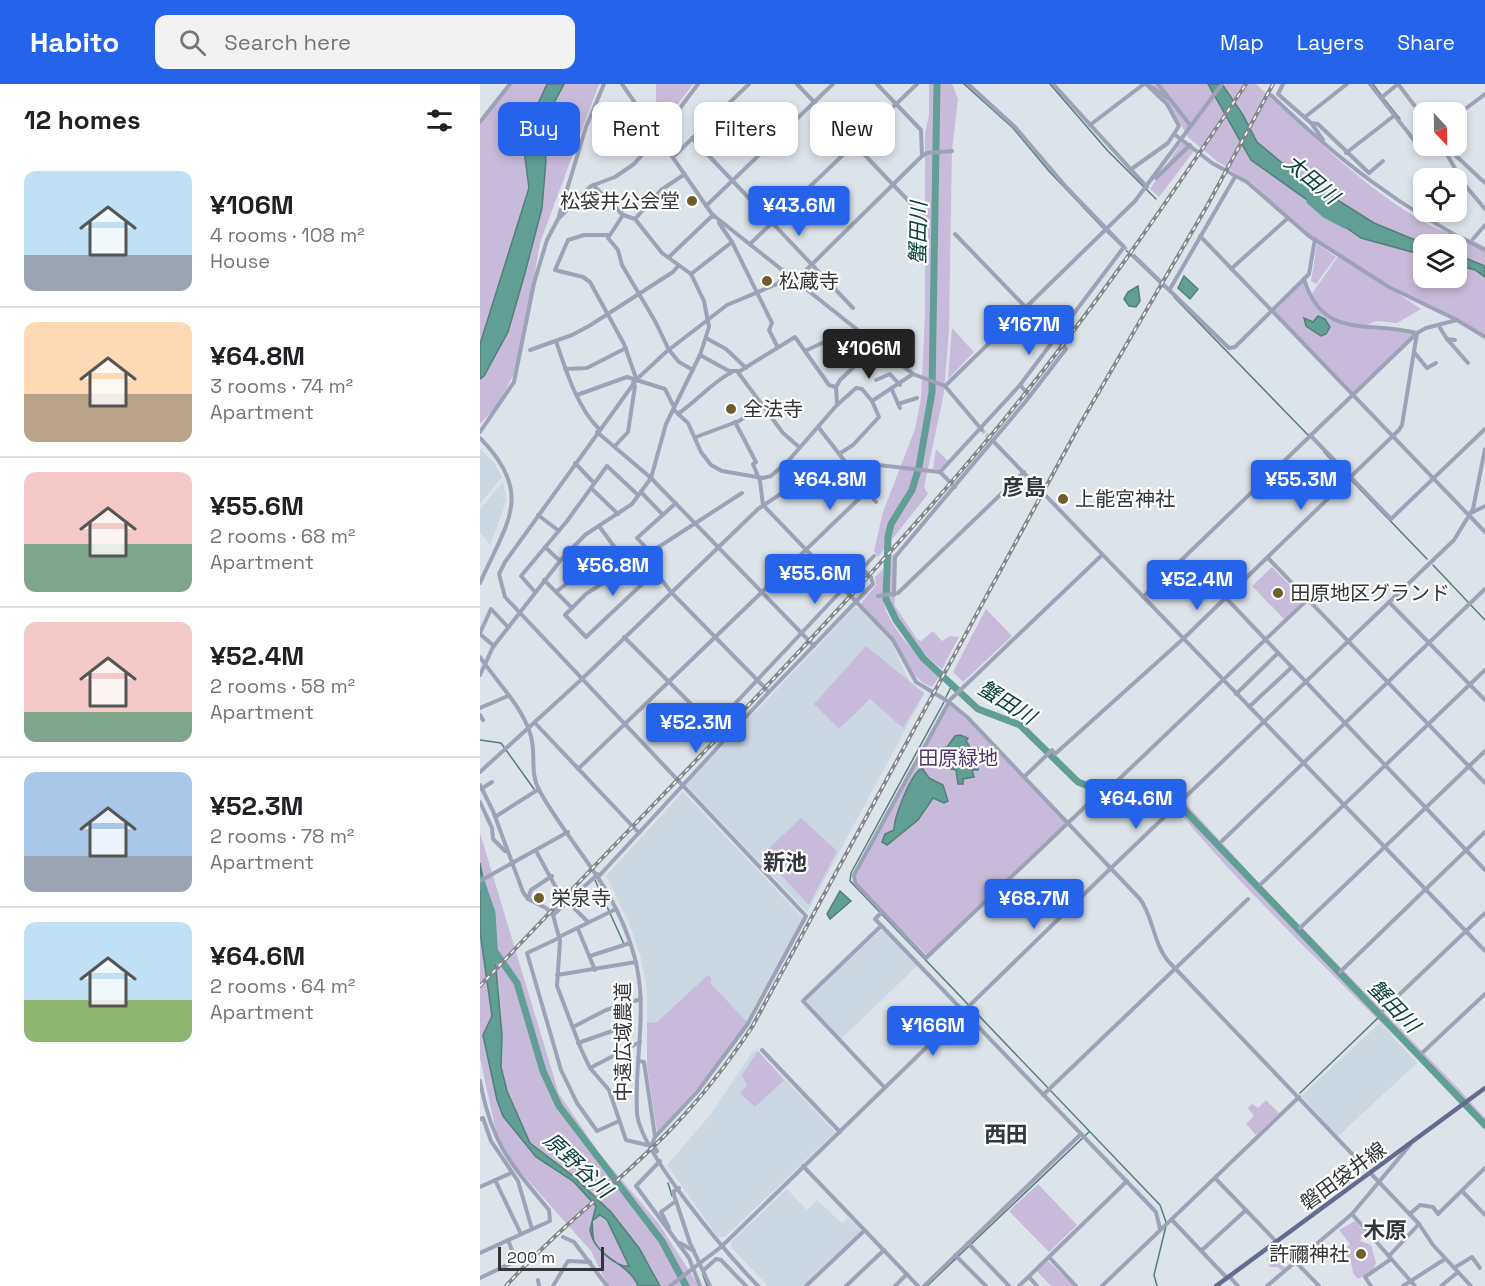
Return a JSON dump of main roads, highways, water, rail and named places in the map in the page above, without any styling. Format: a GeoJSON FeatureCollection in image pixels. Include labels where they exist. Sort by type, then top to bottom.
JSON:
{"type":"FeatureCollection","features":[{"type":"Feature","properties":{"kind":"main road","name":"磐田袋井線"},"geometry":{"type":"LineString","coordinates":[[1216,1286],[1485,1088]]}},
{"type":"Feature","properties":{"kind":"waterway","name":"蟹田川"},"geometry":{"type":"LineString","coordinates":[[937,84],[932,392],[919,467],[912,490],[891,524],[888,537],[886,599],[896,620],[923,658],[978,709],[1020,725],[1078,782],[1094,788],[1174,799],[1485,1125]]}},
{"type":"Feature","properties":{"kind":"waterway"},"geometry":{"type":"LineString","coordinates":[[964,84],[1013,128],[1048,170],[1103,228]]}},
{"type":"Feature","properties":{"kind":"waterway"},"geometry":{"type":"LineString","coordinates":[[1050,84],[1107,150],[1156,199]]}},
{"type":"Feature","properties":{"kind":"waterway"},"geometry":{"type":"LineString","coordinates":[[1373,84],[1381,95]]}},
{"type":"Feature","properties":{"kind":"waterway"},"geometry":{"type":"LineString","coordinates":[[1384,99],[1400,119]]}},
{"type":"Feature","properties":{"kind":"waterway","name":"太田川"},"geometry":{"type":"LineString","coordinates":[[1310,201],[1326,215],[1345,225]]}},
{"type":"Feature","properties":{"kind":"waterway"},"geometry":{"type":"LineString","coordinates":[[1107,232],[1164,287]]}},
{"type":"Feature","properties":{"kind":"waterway"},"geometry":{"type":"LineString","coordinates":[[1174,297],[1308,435]]}},
{"type":"Feature","properties":{"kind":"waterway"},"geometry":{"type":"LineString","coordinates":[[1324,452],[1347,477]]}},
{"type":"Feature","properties":{"kind":"waterway"},"geometry":{"type":"LineString","coordinates":[[1351,480],[1427,559]]}},
{"type":"Feature","properties":{"kind":"waterway"},"geometry":{"type":"LineString","coordinates":[[1433,565],[1485,620]]}},
{"type":"Feature","properties":{"kind":"waterway"},"geometry":{"type":"LineString","coordinates":[[946,697],[953,683]]}},
{"type":"Feature","properties":{"kind":"waterway"},"geometry":{"type":"LineString","coordinates":[[944,702],[851,873],[850,881],[1160,1205],[1166,1222]]}},
{"type":"Feature","properties":{"kind":"waterway"},"geometry":{"type":"LineString","coordinates":[[480,740],[501,743],[534,789]]}},
{"type":"Feature","properties":{"kind":"waterway","name":"原野谷川"},"geometry":{"type":"LineString","coordinates":[[480,878],[492,913],[495,961]]}},
{"type":"Feature","properties":{"kind":"waterway"},"geometry":{"type":"LineString","coordinates":[[595,880],[624,944]]}},
{"type":"Feature","properties":{"kind":"waterway","name":"原野谷川"},"geometry":{"type":"LineString","coordinates":[[496,953],[517,983],[543,1071],[559,1106],[662,1241],[686,1286]]}},
{"type":"Feature","properties":{"kind":"waterway"},"geometry":{"type":"LineString","coordinates":[[1300,1093],[1380,1016]]}},
{"type":"Feature","properties":{"kind":"waterway"},"geometry":{"type":"LineString","coordinates":[[927,1286],[1089,1132]]}},
{"type":"Feature","properties":{"kind":"waterway"},"geometry":{"type":"LineString","coordinates":[[668,1183],[672,1196]]}},
{"type":"Feature","properties":{"kind":"waterway"},"geometry":{"type":"LineString","coordinates":[[1157,1286],[1154,1275],[1166,1226]]}},
{"type":"Feature","properties":{"kind":"waterway"},"geometry":{"type":"LineString","coordinates":[[703,1275],[707,1286]]}},
{"type":"Feature","properties":{"kind":"tunnel"},"geometry":{"type":"LineString","coordinates":[[1124,247],[1134,256]]}},
{"type":"Feature","properties":{"kind":"tunnel"},"geometry":{"type":"LineString","coordinates":[[982,430],[993,441]]}},
{"type":"Feature","properties":{"kind":"railway"},"geometry":{"type":"LineString","coordinates":[[480,986],[799,652],[983,445],[1087,313],[1152,223],[1246,84]]}},
{"type":"Feature","properties":{"kind":"railway"},"geometry":{"type":"LineString","coordinates":[[506,1286],[546,1245],[672,1128],[734,1054],[752,1027],[1079,426],[1207,206],[1273,84]]}},
{"type":"Feature","properties":{"kind":"place","name":"松袋井公会堂"},"geometry":{"type":"Point","coordinates":[692,201]}},
{"type":"Feature","properties":{"kind":"place","name":"松蔵寺"},"geometry":{"type":"Point","coordinates":[767,281]}},
{"type":"Feature","properties":{"kind":"place","name":"全法寺"},"geometry":{"type":"Point","coordinates":[731,409]}},
{"type":"Feature","properties":{"kind":"place","name":"上能宮神社"},"geometry":{"type":"Point","coordinates":[1063,499]}},
{"type":"Feature","properties":{"kind":"place","name":"田原地区グランド"},"geometry":{"type":"Point","coordinates":[1278,593]}},
{"type":"Feature","properties":{"kind":"place","name":"栄泉寺"},"geometry":{"type":"Point","coordinates":[539,898]}},
{"type":"Feature","properties":{"kind":"place","name":"許禰神社"},"geometry":{"type":"Point","coordinates":[1361,1254]}},
{"type":"Feature","properties":{"kind":"district","name":"彦島"},"geometry":{"type":"Point","coordinates":[1024,487]}},
{"type":"Feature","properties":{"kind":"district","name":"新池"},"geometry":{"type":"Point","coordinates":[785,862]}},
{"type":"Feature","properties":{"kind":"district","name":"西田"},"geometry":{"type":"Point","coordinates":[1006,1134]}},
{"type":"Feature","properties":{"kind":"district","name":"木原"},"geometry":{"type":"Point","coordinates":[1385,1230]}},
{"type":"Feature","properties":{"kind":"park label","name":"田原緑地"},"geometry":{"type":"Point","coordinates":[958,758]}}]}
